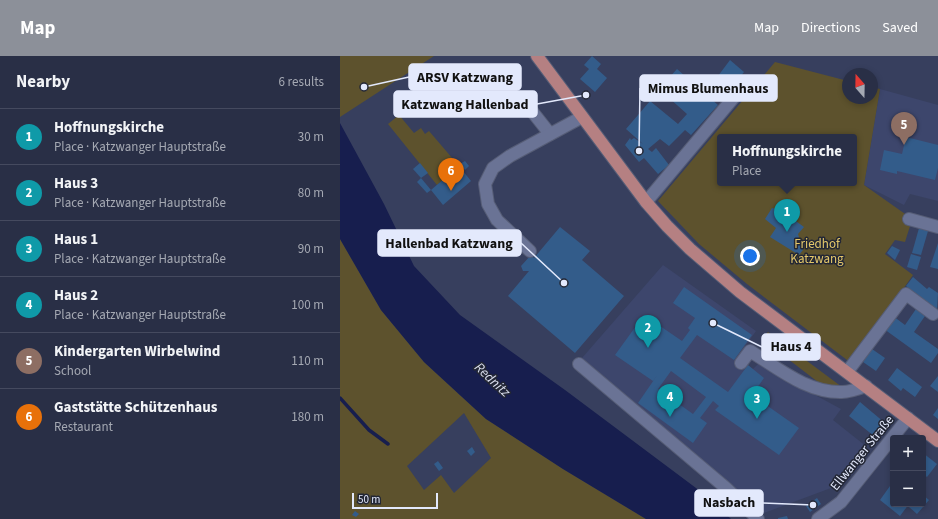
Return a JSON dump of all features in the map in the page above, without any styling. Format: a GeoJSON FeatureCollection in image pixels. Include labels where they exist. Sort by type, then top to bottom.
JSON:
{"type":"FeatureCollection","features":[{"type":"Feature","properties":{"kind":"main road"},"geometry":{"type":"LineString","coordinates":[[537,56],[646,202],[667,226],[701,260],[740,292],[938,441]]}},
{"type":"Feature","properties":{"kind":"street"},"geometry":{"type":"LineString","coordinates":[[646,202],[745,84]]}},
{"type":"Feature","properties":{"kind":"street"},"geometry":{"type":"LineString","coordinates":[[531,110],[550,134]]}},
{"type":"Feature","properties":{"kind":"street"},"geometry":{"type":"LineString","coordinates":[[530,251],[496,220],[488,204],[486,184],[493,168],[510,156],[582,118]]}},
{"type":"Feature","properties":{"kind":"street"},"geometry":{"type":"LineString","coordinates":[[909,219],[938,227]]}},
{"type":"Feature","properties":{"kind":"street"},"geometry":{"type":"LineString","coordinates":[[847,372],[906,294],[933,314]]}},
{"type":"Feature","properties":{"kind":"street"},"geometry":{"type":"LineString","coordinates":[[741,363],[750,351],[803,383],[821,390],[842,392],[866,386]]}},
{"type":"Feature","properties":{"kind":"street"},"geometry":{"type":"LineString","coordinates":[[579,364],[726,488],[758,519]]}},
{"type":"Feature","properties":{"kind":"street","name":"Ellwanger Straße"},"geometry":{"type":"LineString","coordinates":[[818,519],[841,502],[908,418]]}},
{"type":"Feature","properties":{"kind":"shaded area"},"geometry":{"type":"Polygon","coordinates":[[[880,89],[938,105],[938,201],[910,194],[904,205],[864,185],[880,89]]]}},
{"type":"Feature","properties":{"kind":"shaded area"},"geometry":{"type":"Polygon","coordinates":[[[663,265],[756,331],[736,359],[753,369],[758,364],[841,409],[833,420],[867,447],[831,488],[764,513],[582,358],[663,265]]]}},
{"type":"Feature","properties":{"kind":"green space"},"geometry":{"type":"Polygon","coordinates":[[[340,56],[434,56],[340,117],[340,56]]]}},
{"type":"Feature","properties":{"kind":"green space","name":"Friedhof Katzwang"},"geometry":{"type":"Polygon","coordinates":[[[775,62],[842,79],[842,104],[878,104],[864,185],[908,216],[911,223],[905,242],[895,240],[885,254],[913,275],[851,363],[747,284],[699,244],[658,201],[775,62]]]}},
{"type":"Feature","properties":{"kind":"green space","name":"Friedhof Katzwang"},"geometry":{"type":"Polygon","coordinates":[[[878,88],[880,89],[878,101],[878,88]]]}},
{"type":"Feature","properties":{"kind":"green space"},"geometry":{"type":"Polygon","coordinates":[[[399,115],[414,133],[421,128],[425,134],[429,131],[459,166],[437,185],[388,124],[399,115]]]}},
{"type":"Feature","properties":{"kind":"green space"},"geometry":{"type":"Polygon","coordinates":[[[340,239],[381,310],[424,362],[486,419],[563,469],[646,519],[340,519],[340,239]],[[464,413],[407,466],[424,490],[441,475],[454,493],[491,458],[464,413]]]}},
{"type":"Feature","properties":{"kind":"green space"},"geometry":{"type":"Polygon","coordinates":[[[768,332],[842,387],[827,389],[762,339],[768,332]]]}},
{"type":"Feature","properties":{"kind":"water","name":"Rednitz"},"geometry":{"type":"Polygon","coordinates":[[[340,123],[384,204],[414,266],[460,315],[565,390],[708,497],[731,519],[646,519],[563,469],[486,419],[424,362],[381,310],[340,239],[340,123]]]}},
{"type":"Feature","properties":{"kind":"building"},"geometry":{"type":"Polygon","coordinates":[[[592,56],[601,64],[597,69],[607,78],[595,92],[580,79],[589,69],[584,65],[592,56]]]}},
{"type":"Feature","properties":{"kind":"building"},"geometry":{"type":"Polygon","coordinates":[[[730,60],[744,72],[732,87],[718,76],[730,60]]]}},
{"type":"Feature","properties":{"kind":"building"},"geometry":{"type":"Polygon","coordinates":[[[677,69],[718,105],[691,135],[685,130],[669,146],[660,139],[648,149],[652,152],[656,148],[669,165],[658,174],[644,158],[639,162],[625,145],[630,138],[631,140],[634,138],[643,144],[626,129],[650,101],[678,124],[687,114],[659,89],[677,69]]]}},
{"type":"Feature","properties":{"kind":"building"},"geometry":{"type":"Polygon","coordinates":[[[906,137],[938,145],[938,168],[935,180],[897,171],[897,174],[880,170],[884,150],[902,154],[906,137]]]}},
{"type":"Feature","properties":{"kind":"building"},"geometry":{"type":"Polygon","coordinates":[[[465,161],[469,166],[465,170],[460,164],[465,161]]]}},
{"type":"Feature","properties":{"kind":"building"},"geometry":{"type":"Polygon","coordinates":[[[420,163],[428,173],[421,178],[413,169],[420,163]]]}},
{"type":"Feature","properties":{"kind":"building"},"geometry":{"type":"Polygon","coordinates":[[[459,166],[471,181],[443,205],[431,190],[459,166]]]}},
{"type":"Feature","properties":{"kind":"building"},"geometry":{"type":"Polygon","coordinates":[[[421,178],[431,190],[427,193],[417,182],[421,178]]]}},
{"type":"Feature","properties":{"kind":"building"},"geometry":{"type":"Polygon","coordinates":[[[772,208],[781,210],[804,227],[798,234],[803,250],[799,255],[770,237],[776,228],[765,219],[772,208]]]}},
{"type":"Feature","properties":{"kind":"building"},"geometry":{"type":"Polygon","coordinates":[[[560,227],[590,251],[582,260],[624,296],[575,353],[508,296],[529,271],[523,271],[521,266],[531,255],[534,258],[560,227]]]}},
{"type":"Feature","properties":{"kind":"building"},"geometry":{"type":"Polygon","coordinates":[[[919,228],[928,231],[921,255],[912,253],[919,228]]]}},
{"type":"Feature","properties":{"kind":"building"},"geometry":{"type":"Polygon","coordinates":[[[938,243],[938,269],[930,267],[938,243]]]}},
{"type":"Feature","properties":{"kind":"building"},"geometry":{"type":"Polygon","coordinates":[[[892,246],[900,250],[895,260],[887,253],[892,246]]]}},
{"type":"Feature","properties":{"kind":"building"},"geometry":{"type":"Polygon","coordinates":[[[911,254],[921,257],[917,270],[907,267],[911,254]]]}},
{"type":"Feature","properties":{"kind":"building"},"geometry":{"type":"Polygon","coordinates":[[[913,277],[927,289],[929,287],[938,293],[937,310],[906,286],[913,277]]]}},
{"type":"Feature","properties":{"kind":"building"},"geometry":{"type":"Polygon","coordinates":[[[684,287],[752,335],[734,360],[697,335],[680,358],[728,392],[748,365],[764,378],[752,395],[799,428],[779,455],[715,410],[719,406],[713,401],[700,418],[707,423],[693,443],[638,403],[658,374],[653,381],[615,355],[644,315],[682,341],[690,330],[688,328],[695,318],[673,303],[684,287]],[[671,371],[658,389],[693,414],[706,397],[671,371]]]}},
{"type":"Feature","properties":{"kind":"building"},"geometry":{"type":"Polygon","coordinates":[[[916,309],[925,316],[914,332],[938,349],[938,353],[931,363],[884,329],[893,316],[905,325],[916,309]]]}},
{"type":"Feature","properties":{"kind":"building"},"geometry":{"type":"Polygon","coordinates":[[[872,349],[885,358],[876,371],[863,362],[872,349]]]}},
{"type":"Feature","properties":{"kind":"building"},"geometry":{"type":"Polygon","coordinates":[[[897,368],[922,387],[915,397],[903,388],[901,391],[888,380],[897,368]]]}},
{"type":"Feature","properties":{"kind":"building"},"geometry":{"type":"Polygon","coordinates":[[[938,376],[938,392],[930,386],[938,376]]]}},
{"type":"Feature","properties":{"kind":"building"},"geometry":{"type":"Polygon","coordinates":[[[860,402],[885,423],[874,436],[849,416],[860,402]]]}},
{"type":"Feature","properties":{"kind":"building"},"geometry":{"type":"Polygon","coordinates":[[[938,408],[938,419],[933,415],[938,408]]]}},
{"type":"Feature","properties":{"kind":"building"},"geometry":{"type":"Polygon","coordinates":[[[472,447],[475,452],[471,456],[467,451],[472,447]]]}},
{"type":"Feature","properties":{"kind":"building"},"geometry":{"type":"Polygon","coordinates":[[[926,455],[937,464],[927,477],[926,476],[926,455]]]}},
{"type":"Feature","properties":{"kind":"building"},"geometry":{"type":"Polygon","coordinates":[[[438,461],[443,468],[439,471],[434,464],[438,461]]]}},
{"type":"Feature","properties":{"kind":"building"},"geometry":{"type":"Polygon","coordinates":[[[890,486],[890,507],[907,507],[900,516],[880,500],[890,486]]]}},
{"type":"Feature","properties":{"kind":"building"},"geometry":{"type":"Polygon","coordinates":[[[817,498],[821,504],[810,512],[806,506],[817,498]]]}},
{"type":"Feature","properties":{"kind":"building"},"geometry":{"type":"Polygon","coordinates":[[[909,507],[923,507],[917,514],[909,507]]]}},
{"type":"Feature","properties":{"kind":"building"},"geometry":{"type":"Polygon","coordinates":[[[355,511],[359,514],[356,517],[352,515],[355,511]]]}},
{"type":"Feature","properties":{"kind":"building"},"geometry":{"type":"Polygon","coordinates":[[[787,516],[788,519],[778,519],[778,518],[787,516]]]}},
{"type":"Feature","properties":{"kind":"waterway"},"geometry":{"type":"LineString","coordinates":[[340,398],[369,430],[388,444]]}},
{"type":"Feature","properties":{"kind":"place","name":"ARSV Katzwang"},"geometry":{"type":"Point","coordinates":[364,87]}},
{"type":"Feature","properties":{"kind":"place","name":"Katzwang Hallenbad"},"geometry":{"type":"Point","coordinates":[586,95]}},
{"type":"Feature","properties":{"kind":"place","name":"Kindergarten Wirbelwind"},"geometry":{"type":"Point","coordinates":[904,145]}},
{"type":"Feature","properties":{"kind":"place","name":"Mimus Blumenhaus"},"geometry":{"type":"Point","coordinates":[639,151]}},
{"type":"Feature","properties":{"kind":"place","name":"Gaststätte Schützenhaus"},"geometry":{"type":"Point","coordinates":[451,191]}},
{"type":"Feature","properties":{"kind":"place","name":"Hoffnungskirche"},"geometry":{"type":"Point","coordinates":[787,232]}},
{"type":"Feature","properties":{"kind":"place","name":"Hallenbad Katzwang"},"geometry":{"type":"Point","coordinates":[564,283]}},
{"type":"Feature","properties":{"kind":"place","name":"Haus 4"},"geometry":{"type":"Point","coordinates":[713,323]}},
{"type":"Feature","properties":{"kind":"place","name":"Haus 3"},"geometry":{"type":"Point","coordinates":[648,348]}},
{"type":"Feature","properties":{"kind":"place","name":"Haus 2"},"geometry":{"type":"Point","coordinates":[670,417]}},
{"type":"Feature","properties":{"kind":"place","name":"Haus 1"},"geometry":{"type":"Point","coordinates":[757,419]}},
{"type":"Feature","properties":{"kind":"place","name":"Nasbach"},"geometry":{"type":"Point","coordinates":[813,505]}}]}
